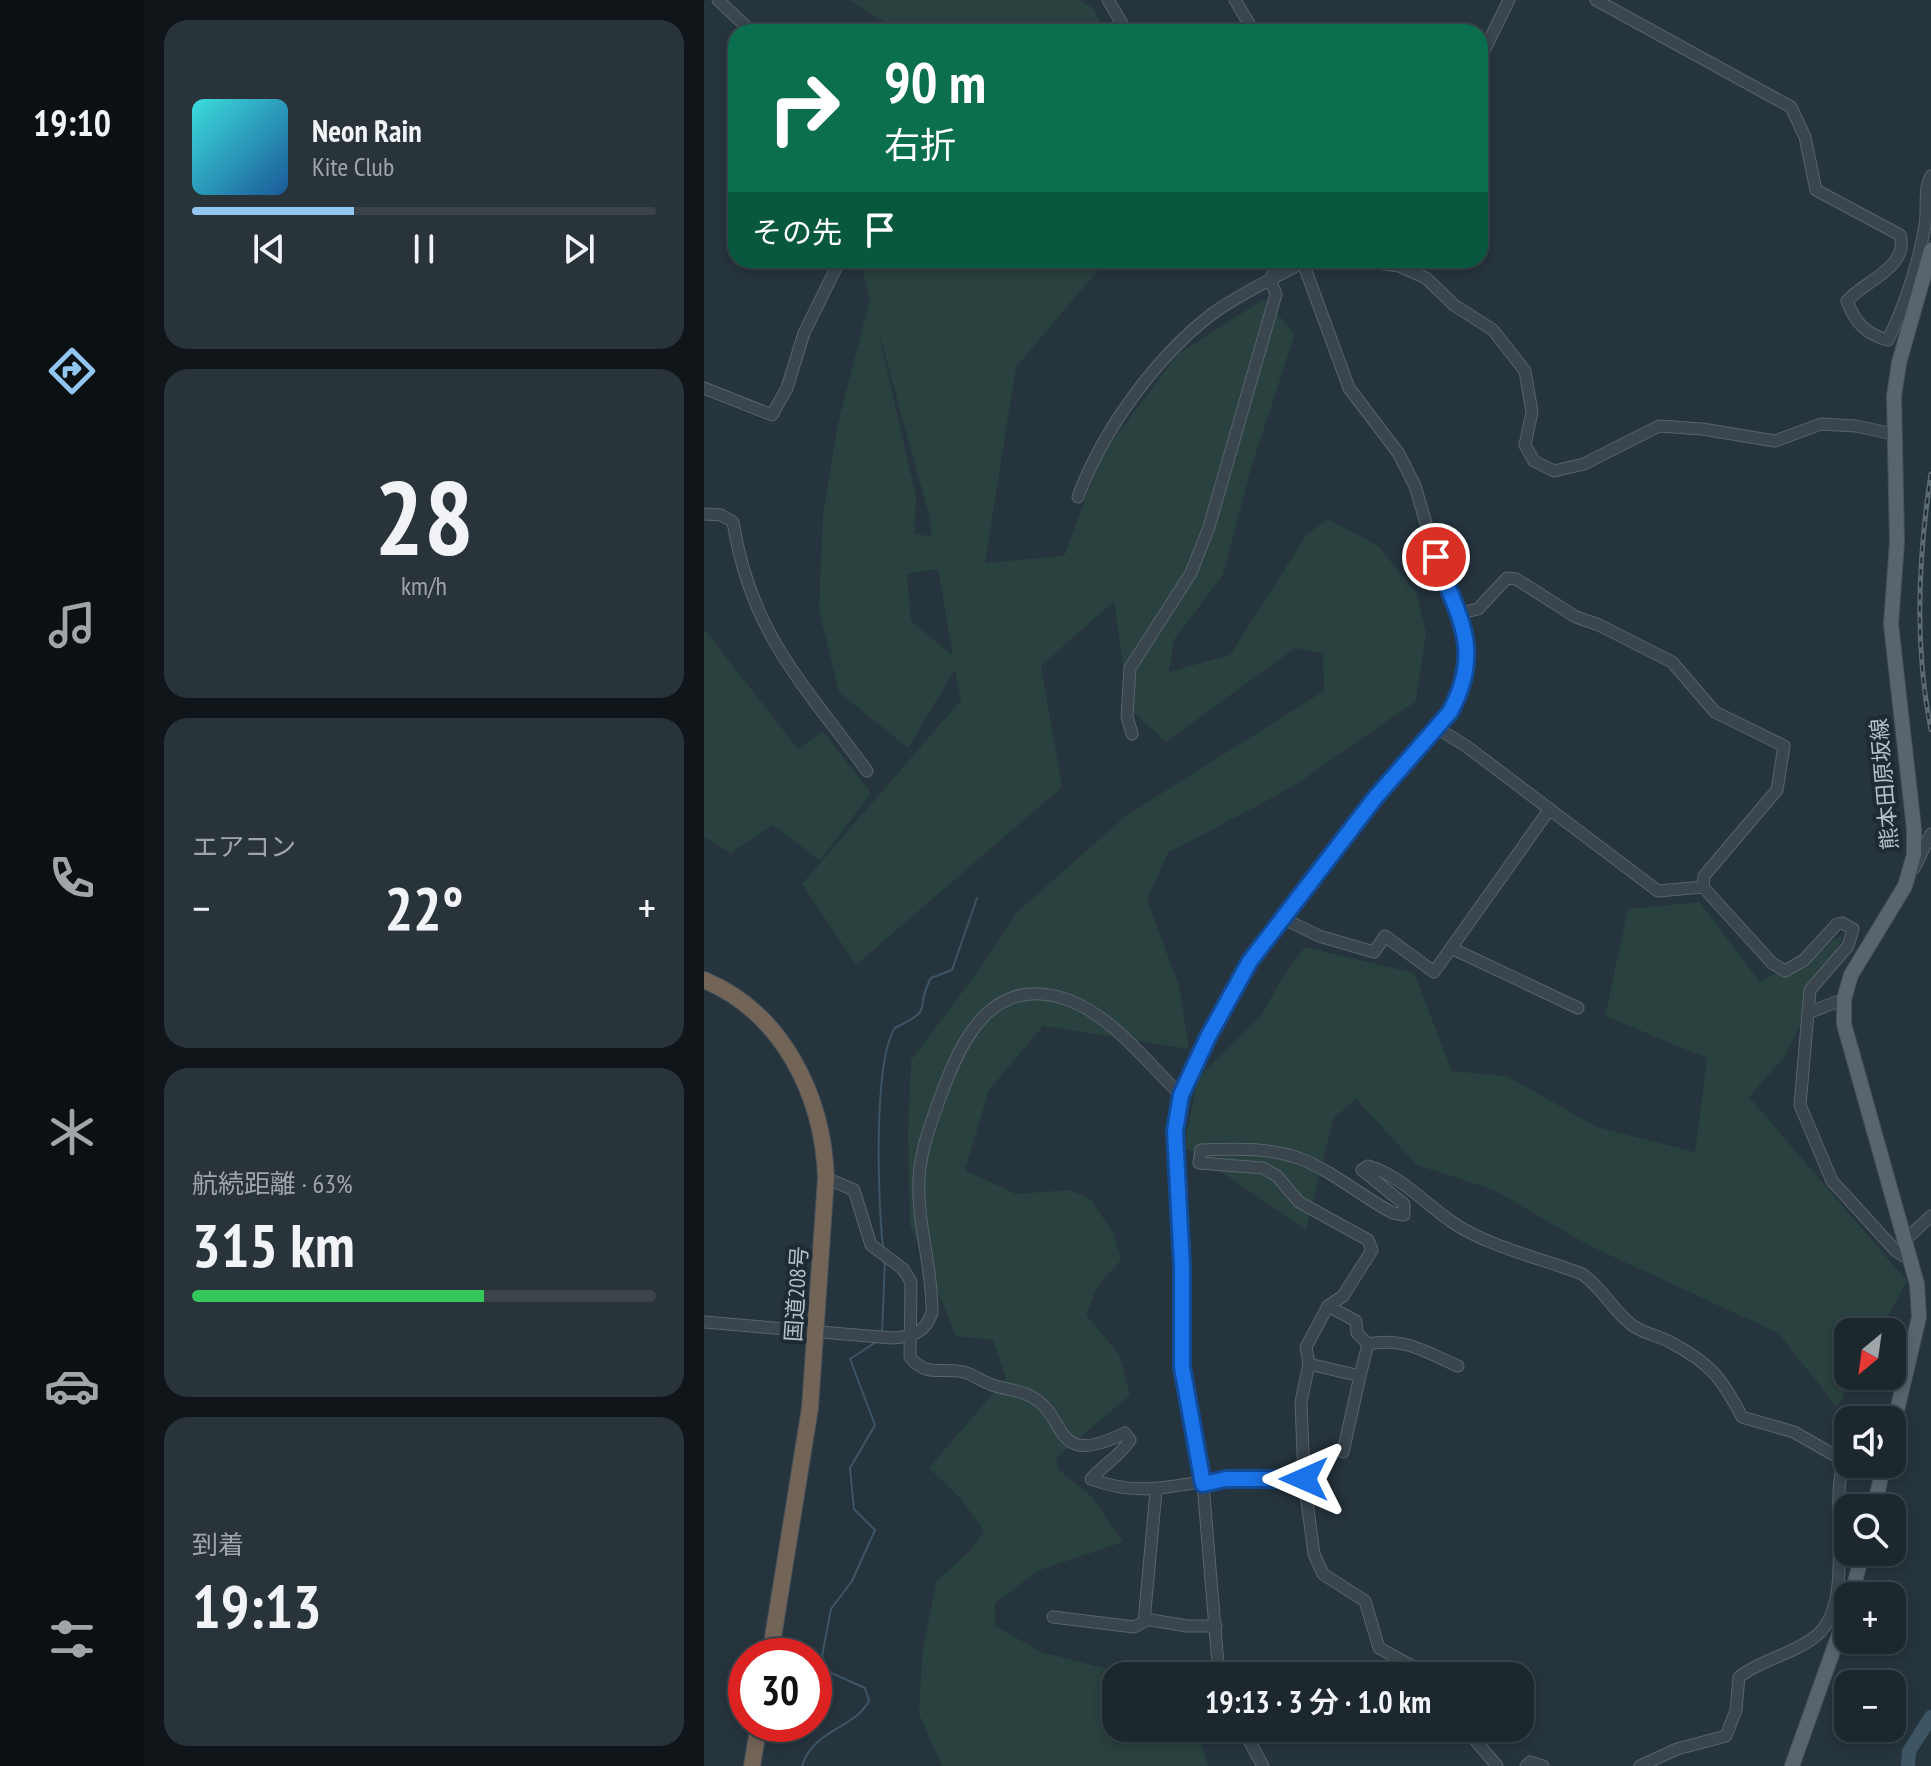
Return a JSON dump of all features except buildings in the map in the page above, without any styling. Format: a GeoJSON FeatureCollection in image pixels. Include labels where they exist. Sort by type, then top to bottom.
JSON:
{"type":"FeatureCollection","features":[{"type":"Feature","properties":{"kind":"highway","name":"国道208号"},"geometry":{"type":"LineString","coordinates":[[704,980],[729,991],[772,1031],[813,1096],[821,1121],[826,1178],[810,1408],[773,1638]]}},
{"type":"Feature","properties":{"kind":"highway"},"geometry":{"type":"LineString","coordinates":[[752,1766],[756,1742]]}},
{"type":"Feature","properties":{"kind":"main road","name":"熊本田原坂線"},"geometry":{"type":"LineString","coordinates":[[1898,1406],[1919,1317],[1913,1262],[1849,1050],[1844,999],[1859,957],[1905,886],[1914,855],[1914,829],[1891,624],[1897,542],[1893,434],[1899,363],[1931,250]]}},
{"type":"Feature","properties":{"kind":"main road"},"geometry":{"type":"LineString","coordinates":[[1792,1766],[1834,1648]]}},
{"type":"Feature","properties":{"kind":"street"},"geometry":{"type":"LineString","coordinates":[[718,0],[744,24]]}},
{"type":"Feature","properties":{"kind":"street"},"geometry":{"type":"LineString","coordinates":[[1108,0],[1122,24]]}},
{"type":"Feature","properties":{"kind":"street"},"geometry":{"type":"LineString","coordinates":[[1235,0],[1249,24]]}},
{"type":"Feature","properties":{"kind":"street"},"geometry":{"type":"LineString","coordinates":[[1596,0],[1791,107],[1805,137],[1816,190],[1900,235],[1903,243],[1894,264],[1847,301],[1853,319],[1879,338],[1888,340],[1907,302],[1922,245],[1927,217],[1927,183],[1931,176]]}},
{"type":"Feature","properties":{"kind":"street"},"geometry":{"type":"LineString","coordinates":[[1488,46],[1505,2]]}},
{"type":"Feature","properties":{"kind":"street"},"geometry":{"type":"LineString","coordinates":[[704,388],[772,415],[787,388],[804,333],[836,268]]}},
{"type":"Feature","properties":{"kind":"street"},"geometry":{"type":"LineString","coordinates":[[1132,734],[1127,716],[1130,668],[1191,573],[1209,527],[1276,294],[1270,280],[1275,268]]}},
{"type":"Feature","properties":{"kind":"street"},"geometry":{"type":"LineString","coordinates":[[1078,497],[1107,434],[1174,349],[1215,312],[1290,268]]}},
{"type":"Feature","properties":{"kind":"street"},"geometry":{"type":"LineString","coordinates":[[1218,1662],[1203,1484],[1182,1367],[1182,1268],[1175,1131],[1181,1095],[1250,961],[1375,798],[1450,712],[1465,676],[1467,652],[1461,613],[1439,566],[1415,486],[1399,454],[1349,388],[1305,268]]}},
{"type":"Feature","properties":{"kind":"street"},"geometry":{"type":"LineString","coordinates":[[1404,268],[1426,278],[1454,305],[1493,330],[1525,371],[1532,412],[1525,445],[1534,461],[1554,471],[1584,464],[1659,426],[1702,429],[1775,441],[1821,424],[1856,426],[1893,434]]}},
{"type":"Feature","properties":{"kind":"street"},"geometry":{"type":"LineString","coordinates":[[704,514],[721,515],[733,522],[752,603],[766,631],[867,771]]}},
{"type":"Feature","properties":{"kind":"street"},"geometry":{"type":"LineString","coordinates":[[1461,613],[1478,609],[1507,578],[1516,579],[1576,617],[1599,625],[1672,662],[1715,712],[1784,746],[1777,790],[1704,876],[1703,887],[1772,963],[1785,971],[1804,960],[1837,924],[1842,923],[1853,929],[1848,946],[1810,990],[1799,1088],[1804,1120],[1832,1183],[1896,1251],[1913,1262]]}},
{"type":"Feature","properties":{"kind":"street"},"geometry":{"type":"LineString","coordinates":[[1437,728],[1658,891],[1703,887]]}},
{"type":"Feature","properties":{"kind":"street"},"geometry":{"type":"LineString","coordinates":[[1282,918],[1319,936],[1374,952],[1385,936],[1434,972],[1549,810]]}},
{"type":"Feature","properties":{"kind":"street"},"geometry":{"type":"LineString","coordinates":[[1905,886],[1931,834]]}},
{"type":"Feature","properties":{"kind":"street"},"geometry":{"type":"LineString","coordinates":[[1451,948],[1578,1008]]}},
{"type":"Feature","properties":{"kind":"street"},"geometry":{"type":"LineString","coordinates":[[704,1322],[816,1333],[910,1337],[922,1331],[932,1313],[919,1183],[923,1153],[951,1067],[976,1022],[1004,1002],[1021,997],[1056,996],[1074,1002],[1115,1030],[1181,1095]]}},
{"type":"Feature","properties":{"kind":"street"},"geometry":{"type":"LineString","coordinates":[[1808,1013],[1844,999]]}},
{"type":"Feature","properties":{"kind":"street"},"geometry":{"type":"LineString","coordinates":[[1409,1662],[1379,1648],[1365,1601],[1323,1574],[1314,1554],[1304,1479],[1301,1402],[1309,1364],[1306,1347],[1328,1306],[1343,1296],[1371,1255],[1368,1240],[1299,1202],[1277,1176],[1263,1168],[1199,1163],[1201,1150],[1265,1150],[1286,1154],[1317,1167],[1393,1213],[1404,1215],[1404,1204],[1362,1170],[1368,1166],[1390,1175],[1467,1231],[1594,1282],[1632,1325],[1667,1340],[1710,1366],[1724,1383],[1742,1417],[1794,1432],[1834,1455]]}},
{"type":"Feature","properties":{"kind":"street"},"geometry":{"type":"LineString","coordinates":[[826,1178],[854,1190],[871,1245],[903,1269],[911,1282],[910,1357],[914,1363],[932,1373],[964,1371],[992,1385],[1025,1394],[1040,1402],[1062,1435],[1081,1446],[1096,1448],[1125,1433],[1130,1440],[1127,1446],[1099,1467],[1091,1479],[1133,1491],[1156,1491],[1226,1479],[1304,1479]]}},
{"type":"Feature","properties":{"kind":"street"},"geometry":{"type":"LineString","coordinates":[[1906,1239],[1931,1216]]}},
{"type":"Feature","properties":{"kind":"street"},"geometry":{"type":"LineString","coordinates":[[1328,1306],[1356,1321],[1357,1333],[1368,1344],[1403,1341],[1458,1366]]}},
{"type":"Feature","properties":{"kind":"street"},"geometry":{"type":"LineString","coordinates":[[1343,1452],[1368,1344]]}},
{"type":"Feature","properties":{"kind":"street"},"geometry":{"type":"LineString","coordinates":[[1309,1364],[1360,1376]]}},
{"type":"Feature","properties":{"kind":"street"},"geometry":{"type":"LineString","coordinates":[[1640,1766],[1677,1749],[1726,1736],[1736,1710],[1739,1677],[1814,1638],[1828,1625],[1837,1571],[1841,1478]]}},
{"type":"Feature","properties":{"kind":"street"},"geometry":{"type":"LineString","coordinates":[[1053,1617],[1140,1626],[1145,1619],[1156,1491]]}},
{"type":"Feature","properties":{"kind":"street"},"geometry":{"type":"LineString","coordinates":[[1145,1619],[1187,1626],[1216,1626]]}},
{"type":"Feature","properties":{"kind":"street"},"geometry":{"type":"LineString","coordinates":[[1250,1742],[1263,1766]]}},
{"type":"Feature","properties":{"kind":"street"},"geometry":{"type":"LineString","coordinates":[[1477,1742],[1497,1766]]}},
{"type":"Feature","properties":{"kind":"street"},"geometry":{"type":"LineString","coordinates":[[1526,1766],[1530,1762],[1543,1766]]}},
{"type":"Feature","properties":{"kind":"green space"},"geometry":{"type":"Polygon","coordinates":[[[849,0],[1080,0],[1095,10],[1100,24],[888,24],[849,0]]]}},
{"type":"Feature","properties":{"kind":"green space"},"geometry":{"type":"Polygon","coordinates":[[[862,268],[1100,268],[1016,367],[985,563],[1064,556],[1103,453],[1178,354],[1264,299],[1295,334],[1251,468],[1223,575],[1174,640],[1169,672],[1230,655],[1307,534],[1328,519],[1378,546],[1416,592],[1426,633],[1416,701],[1292,787],[1168,853],[1147,899],[1179,986],[1189,1049],[1043,1026],[989,1090],[965,1170],[1016,1194],[1070,1190],[1090,1199],[1113,1232],[1121,1260],[1097,1287],[1086,1315],[1119,1354],[1130,1395],[1056,1458],[1059,1470],[1091,1496],[1123,1542],[1040,1570],[995,1603],[995,1626],[1041,1652],[1102,1668],[1102,1742],[1200,1742],[1208,1766],[942,1766],[919,1714],[922,1656],[936,1582],[970,1551],[984,1531],[960,1498],[929,1468],[1006,1378],[993,1340],[956,1336],[910,1224],[908,1131],[911,1060],[980,968],[1017,912],[1127,815],[1324,691],[1323,653],[1295,648],[1166,742],[1129,708],[1114,601],[1041,666],[1062,787],[856,965],[802,884],[961,700],[955,669],[908,748],[839,692],[819,610],[823,514],[838,423],[870,299],[862,268]],[[877,326],[916,497],[914,533],[932,537],[929,515],[877,326]],[[938,569],[907,574],[911,621],[953,656],[938,569]]]}},
{"type":"Feature","properties":{"kind":"green space"},"geometry":{"type":"Polygon","coordinates":[[[704,629],[798,749],[823,731],[871,793],[820,861],[773,825],[731,853],[704,837],[704,629]]]}},
{"type":"Feature","properties":{"kind":"green space"},"geometry":{"type":"Polygon","coordinates":[[[1700,902],[1760,982],[1844,934],[1785,1056],[1749,1097],[1907,1281],[1887,1318],[1834,1318],[1834,1390],[1846,1390],[1838,1406],[1778,1333],[1588,1245],[1494,1190],[1417,1165],[1356,1099],[1333,1119],[1306,1230],[1184,1147],[1198,1078],[1260,1017],[1305,947],[1414,973],[1452,1071],[1507,1076],[1597,1127],[1695,1152],[1707,1058],[1605,1016],[1628,909],[1700,902]]]}},
{"type":"Feature","properties":{"kind":"waterway"},"geometry":{"type":"LineString","coordinates":[[883,1247],[879,1134],[883,1070],[888,1045],[895,1028],[920,1012],[931,978],[952,970],[977,898]]}},
{"type":"Feature","properties":{"kind":"waterway"},"geometry":{"type":"LineString","coordinates":[[882,1334],[885,1261]]}},
{"type":"Feature","properties":{"kind":"waterway"},"geometry":{"type":"LineString","coordinates":[[802,1766],[815,1744],[854,1718],[869,1701],[865,1688],[829,1672],[822,1656],[831,1609],[852,1581],[875,1530],[854,1509],[850,1468],[875,1425],[850,1359],[876,1342]]}},
{"type":"Feature","properties":{"kind":"waterway"},"geometry":{"type":"LineString","coordinates":[[1908,1766],[1909,1751],[1931,1717]]}},
{"type":"Feature","properties":{"kind":"railway"},"geometry":{"type":"LineString","coordinates":[[1931,474],[1923,537],[1920,602],[1922,666],[1931,730]]}},
{"type":"Feature","properties":{"kind":"route"},"geometry":{"type":"LineString","coordinates":[[1304,1479],[1226,1479],[1203,1484],[1183,1384],[1176,1117],[1181,1095],[1194,1066],[1250,961],[1375,798],[1450,712],[1458,697],[1465,676],[1466,633],[1461,613],[1436,557]]}}]}
